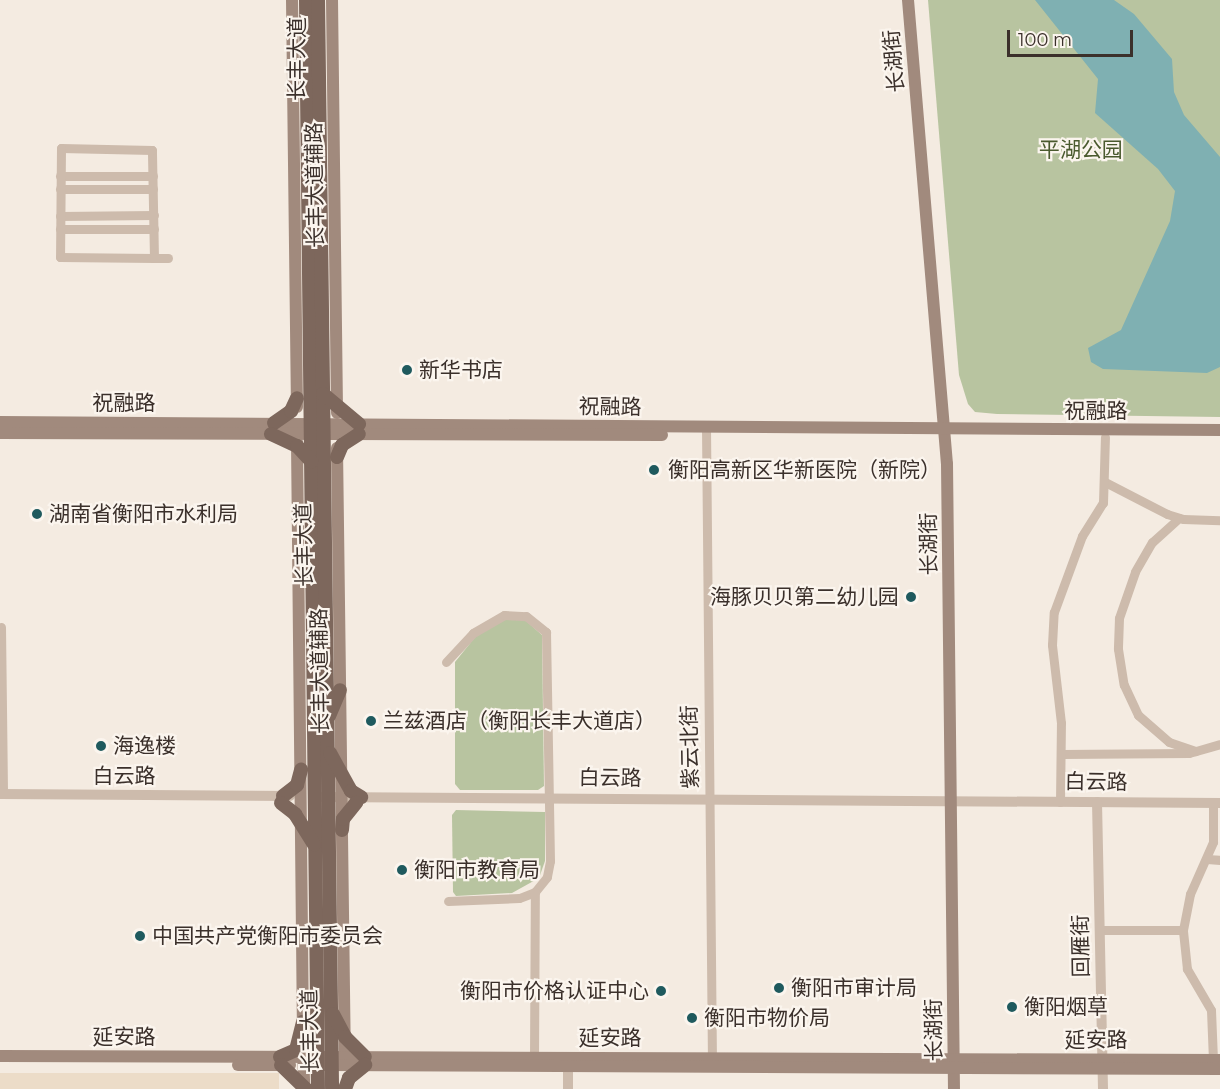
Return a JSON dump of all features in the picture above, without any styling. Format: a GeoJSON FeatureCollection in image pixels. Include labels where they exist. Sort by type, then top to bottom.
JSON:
{"type":"FeatureCollection","features":[{"type":"Feature","properties":{"kind":"main road","name":"长丰大道辅路"},"geometry":{"type":"LineString","coordinates":[[292,0],[307,201],[297,398],[315,430],[337,457],[341,778],[301,822],[303,1022],[324,1061],[345,1089]]}},
{"type":"Feature","properties":{"kind":"main road","name":"长丰大道"},"geometry":{"type":"LineString","coordinates":[[306,0],[307,201],[328,748],[315,846],[324,1061],[332,1089]]}},
{"type":"Feature","properties":{"kind":"main road","name":"长丰大道"},"geometry":{"type":"LineString","coordinates":[[318,0],[319,104],[307,201],[324,394],[315,430],[311,461],[321,800],[331,1010],[318,1089]]}},
{"type":"Feature","properties":{"kind":"main road","name":"长丰大道辅路"},"geometry":{"type":"LineString","coordinates":[[304,1088],[345,1037],[342,831],[301,770],[315,430],[337,406],[332,0]]}},
{"type":"Feature","properties":{"kind":"main road","name":"长湖街"},"geometry":{"type":"LineString","coordinates":[[909,0],[948,433]]}},
{"type":"Feature","properties":{"kind":"main road","name":"长湖街"},"geometry":{"type":"LineString","coordinates":[[915,0],[948,433],[957,1063],[960,1089]]}},
{"type":"Feature","properties":{"kind":"main road"},"geometry":{"type":"LineString","coordinates":[[319,104],[334,104]]}},
{"type":"Feature","properties":{"kind":"main road"},"geometry":{"type":"LineString","coordinates":[[324,394],[359,429],[342,446],[337,457]]}},
{"type":"Feature","properties":{"kind":"main road"},"geometry":{"type":"LineString","coordinates":[[273,428],[291,411],[297,398]]}},
{"type":"Feature","properties":{"kind":"main road","name":"祝融路"},"geometry":{"type":"LineString","coordinates":[[0,422],[315,430],[706,431],[1220,437]]}},
{"type":"Feature","properties":{"kind":"main road"},"geometry":{"type":"LineString","coordinates":[[273,428],[315,430]]}},
{"type":"Feature","properties":{"kind":"main road","name":"祝融路"},"geometry":{"type":"LineString","coordinates":[[0,433],[273,428]]}},
{"type":"Feature","properties":{"kind":"main road","name":"祝融路"},"geometry":{"type":"LineString","coordinates":[[948,433],[1220,430]]}},
{"type":"Feature","properties":{"kind":"main road"},"geometry":{"type":"LineString","coordinates":[[327,720],[340,690]]}},
{"type":"Feature","properties":{"kind":"main road"},"geometry":{"type":"LineString","coordinates":[[328,748],[341,778],[359,800],[344,819],[342,831]]}},
{"type":"Feature","properties":{"kind":"main road"},"geometry":{"type":"LineString","coordinates":[[301,770],[297,785],[282,800],[301,822],[315,846]]}},
{"type":"Feature","properties":{"kind":"main road"},"geometry":{"type":"LineString","coordinates":[[331,1010],[345,1037],[365,1061],[349,1078],[345,1089]]}},
{"type":"Feature","properties":{"kind":"main road"},"geometry":{"type":"LineString","coordinates":[[303,1022],[296,1050],[281,1061],[304,1088]]}},
{"type":"Feature","properties":{"kind":"main road","name":"延安路"},"geometry":{"type":"LineString","coordinates":[[0,1056],[281,1061]]}},
{"type":"Feature","properties":{"kind":"main road","name":"延安路"},"geometry":{"type":"LineString","coordinates":[[365,1061],[534,1058],[568,1062]]}},
{"type":"Feature","properties":{"kind":"main road","name":"延安路"},"geometry":{"type":"LineString","coordinates":[[0,1064],[281,1061],[1218,1063]]}},
{"type":"Feature","properties":{"kind":"main road","name":"长湖街"},"geometry":{"type":"LineString","coordinates":[[954,1089],[957,1063]]}},
{"type":"Feature","properties":{"kind":"street"},"geometry":{"type":"LineString","coordinates":[[154,258],[153,156],[148,148],[61,148],[60,258],[154,258],[168,258]]}},
{"type":"Feature","properties":{"kind":"street"},"geometry":{"type":"LineString","coordinates":[[60,176],[153,176]]}},
{"type":"Feature","properties":{"kind":"street"},"geometry":{"type":"LineString","coordinates":[[60,189],[153,189]]}},
{"type":"Feature","properties":{"kind":"street"},"geometry":{"type":"LineString","coordinates":[[60,216],[154,215]]}},
{"type":"Feature","properties":{"kind":"street"},"geometry":{"type":"LineString","coordinates":[[60,229],[154,229]]}},
{"type":"Feature","properties":{"kind":"street","name":"紫云北街"},"geometry":{"type":"LineString","coordinates":[[706,431],[712,1062]]}},
{"type":"Feature","properties":{"kind":"street"},"geometry":{"type":"LineString","coordinates":[[1060,802],[1062,754],[1052,645],[1054,612],[1082,536],[1103,503],[1105,437]]}},
{"type":"Feature","properties":{"kind":"street"},"geometry":{"type":"LineString","coordinates":[[1105,482],[1179,518],[1220,520]]}},
{"type":"Feature","properties":{"kind":"street"},"geometry":{"type":"LineString","coordinates":[[1179,518],[1152,542],[1135,572],[1119,618],[1118,649],[1124,685],[1137,715],[1169,742],[1195,751]]}},
{"type":"Feature","properties":{"kind":"street"},"geometry":{"type":"LineString","coordinates":[[446,662],[473,633],[504,615],[526,616],[540,624],[546,632],[550,870],[535,891],[534,1058]]}},
{"type":"Feature","properties":{"kind":"street"},"geometry":{"type":"LineString","coordinates":[[1,627],[1,797]]}},
{"type":"Feature","properties":{"kind":"street"},"geometry":{"type":"LineString","coordinates":[[1062,754],[1195,751],[1220,744]]}},
{"type":"Feature","properties":{"kind":"street","name":"白云路"},"geometry":{"type":"LineString","coordinates":[[1,797],[1217,805]]}},
{"type":"Feature","properties":{"kind":"street","name":"白云路"},"geometry":{"type":"LineString","coordinates":[[954,803],[1097,804]]}},
{"type":"Feature","properties":{"kind":"street","name":"回雁街"},"geometry":{"type":"LineString","coordinates":[[1097,804],[1103,1089]]}},
{"type":"Feature","properties":{"kind":"street"},"geometry":{"type":"LineString","coordinates":[[1217,805],[1214,835],[1207,859],[1190,894],[1183,930],[1187,969],[1211,1010],[1218,1063]]}},
{"type":"Feature","properties":{"kind":"street"},"geometry":{"type":"LineString","coordinates":[[1207,859],[1220,860]]}},
{"type":"Feature","properties":{"kind":"street"},"geometry":{"type":"LineString","coordinates":[[448,902],[502,901],[535,891]]}},
{"type":"Feature","properties":{"kind":"street"},"geometry":{"type":"LineString","coordinates":[[1100,930],[1183,930]]}},
{"type":"Feature","properties":{"kind":"street"},"geometry":{"type":"LineString","coordinates":[[568,1062],[568,1089]]}},
{"type":"Feature","properties":{"kind":"green space","name":"平湖公园"},"geometry":{"type":"Polygon","coordinates":[[[928,0],[1220,0],[1220,417],[997,414],[975,412],[968,404],[959,375],[928,0]]]}},
{"type":"Feature","properties":{"kind":"green space"},"geometry":{"type":"Polygon","coordinates":[[[505,619],[525,620],[542,635],[544,786],[538,790],[460,790],[455,784],[455,662],[476,636],[505,619]]]}},
{"type":"Feature","properties":{"kind":"green space"},"geometry":{"type":"Polygon","coordinates":[[[456,810],[545,812],[545,861],[539,878],[512,893],[456,896],[453,892],[452,815],[456,810]]]}},
{"type":"Feature","properties":{"kind":"shaded area"},"geometry":{"type":"Polygon","coordinates":[[[0,1073],[279,1073],[279,1089],[0,1089],[0,1073]]]}},
{"type":"Feature","properties":{"kind":"water"},"geometry":{"type":"Polygon","coordinates":[[[1035,0],[1114,0],[1134,14],[1172,59],[1174,92],[1184,115],[1220,157],[1220,367],[1207,373],[1103,369],[1091,362],[1088,348],[1121,330],[1170,221],[1175,191],[1158,169],[1095,113],[1098,79],[1035,0]]]}},
{"type":"Feature","properties":{"kind":"place","name":"新华书店"},"geometry":{"type":"Point","coordinates":[407,370]}},
{"type":"Feature","properties":{"kind":"place","name":"衡阳高新区华新医院（新院）"},"geometry":{"type":"Point","coordinates":[654,470]}},
{"type":"Feature","properties":{"kind":"place","name":"湖南省衡阳市水利局"},"geometry":{"type":"Point","coordinates":[37,514]}},
{"type":"Feature","properties":{"kind":"place","name":"海豚贝贝第二幼儿园"},"geometry":{"type":"Point","coordinates":[911,597]}},
{"type":"Feature","properties":{"kind":"place","name":"兰兹酒店（衡阳长丰大道店）"},"geometry":{"type":"Point","coordinates":[371,721]}},
{"type":"Feature","properties":{"kind":"place","name":"海逸楼"},"geometry":{"type":"Point","coordinates":[101,746]}},
{"type":"Feature","properties":{"kind":"place","name":"衡阳市教育局"},"geometry":{"type":"Point","coordinates":[402,870]}},
{"type":"Feature","properties":{"kind":"place","name":"中国共产党衡阳市委员会"},"geometry":{"type":"Point","coordinates":[140,936]}},
{"type":"Feature","properties":{"kind":"place","name":"衡阳市审计局"},"geometry":{"type":"Point","coordinates":[779,988]}},
{"type":"Feature","properties":{"kind":"place","name":"衡阳市价格认证中心"},"geometry":{"type":"Point","coordinates":[661,991]}},
{"type":"Feature","properties":{"kind":"place","name":"衡阳烟草"},"geometry":{"type":"Point","coordinates":[1012,1007]}},
{"type":"Feature","properties":{"kind":"place","name":"衡阳市物价局"},"geometry":{"type":"Point","coordinates":[692,1018]}}]}
